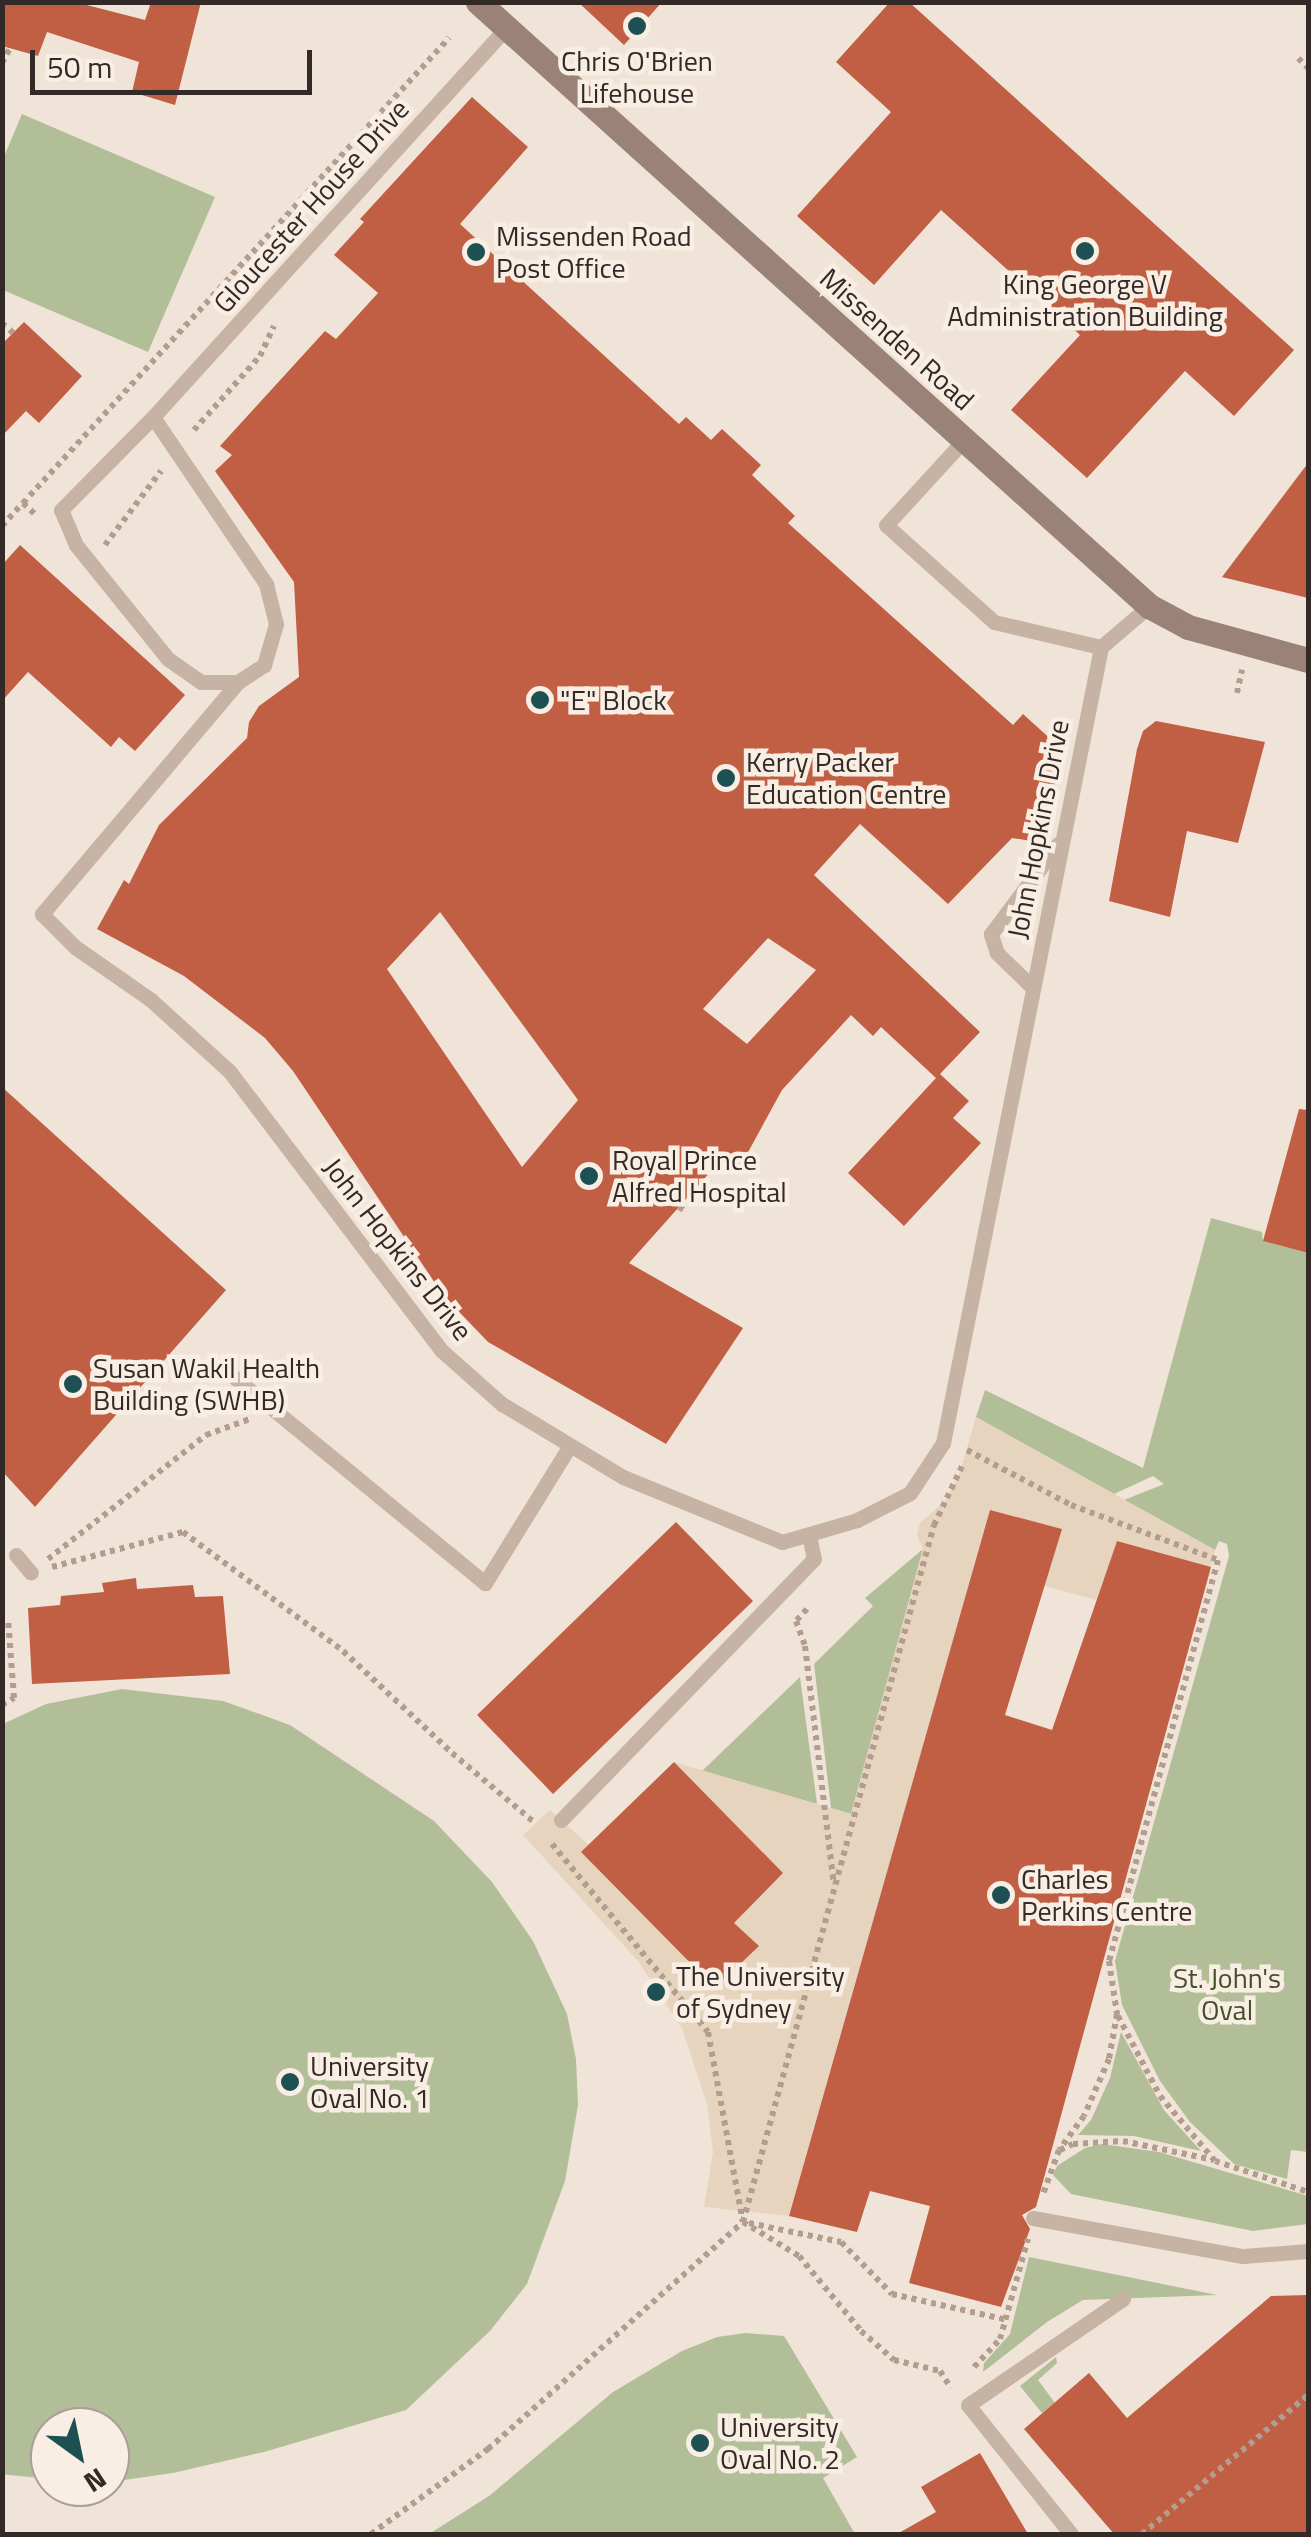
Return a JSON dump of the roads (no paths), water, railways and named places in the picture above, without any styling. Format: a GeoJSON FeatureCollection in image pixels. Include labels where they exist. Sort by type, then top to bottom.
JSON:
{"type":"FeatureCollection","features":[{"type":"Feature","properties":{"kind":"street","name":"Missenden Road"},"geometry":{"type":"LineString","coordinates":[[478,2],[1149,606],[1188,627],[1308,660]]}},
{"type":"Feature","properties":{"kind":"lane","name":"Gloucester House Drive"},"geometry":{"type":"LineString","coordinates":[[238,682],[201,682],[168,658],[76,546],[61,510],[153,417],[506,28]]}},
{"type":"Feature","properties":{"kind":"lane"},"geometry":{"type":"LineString","coordinates":[[153,417],[266,584],[276,624],[264,665],[238,682]]}},
{"type":"Feature","properties":{"kind":"lane"},"geometry":{"type":"LineString","coordinates":[[964,440],[886,525],[994,622],[1101,646],[1149,606]]}},
{"type":"Feature","properties":{"kind":"lane","name":"John Hopkins Drive"},"geometry":{"type":"LineString","coordinates":[[238,682],[42,914],[75,948],[151,1000],[230,1072],[442,1351],[502,1404],[623,1477],[782,1542],[858,1520],[910,1494],[943,1443],[1101,646]]}},
{"type":"Feature","properties":{"kind":"lane"},"geometry":{"type":"LineString","coordinates":[[1032,987],[996,952],[991,934],[1061,840]]}},
{"type":"Feature","properties":{"kind":"lane"},"geometry":{"type":"LineString","coordinates":[[234,1376],[485,1583],[570,1447]]}},
{"type":"Feature","properties":{"kind":"lane"},"geometry":{"type":"LineString","coordinates":[[561,1820],[814,1559],[808,1536]]}},
{"type":"Feature","properties":{"kind":"lane"},"geometry":{"type":"LineString","coordinates":[[16,1555],[32,1572]]}},
{"type":"Feature","properties":{"kind":"lane"},"geometry":{"type":"LineString","coordinates":[[1033,2218],[1243,2256],[1308,2251]]}},
{"type":"Feature","properties":{"kind":"lane"},"geometry":{"type":"LineString","coordinates":[[1071,2534],[968,2405],[1123,2299]]}},
{"type":"Feature","properties":{"kind":"place","name":"Chris O'Brien Lifehouse"},"geometry":{"type":"Point","coordinates":[637,26]}},
{"type":"Feature","properties":{"kind":"place","name":"King George V Administration Building"},"geometry":{"type":"Point","coordinates":[1085,251]}},
{"type":"Feature","properties":{"kind":"place","name":"Missenden Road Post Office"},"geometry":{"type":"Point","coordinates":[476,252]}},
{"type":"Feature","properties":{"kind":"place","name":"\"E\" Block"},"geometry":{"type":"Point","coordinates":[540,700]}},
{"type":"Feature","properties":{"kind":"place","name":"Kerry Packer Education Centre"},"geometry":{"type":"Point","coordinates":[726,778]}},
{"type":"Feature","properties":{"kind":"place","name":"Royal Prince Alfred Hospital"},"geometry":{"type":"Point","coordinates":[589,1176]}},
{"type":"Feature","properties":{"kind":"place","name":"Susan Wakil Health Building (SWHB)"},"geometry":{"type":"Point","coordinates":[73,1384]}},
{"type":"Feature","properties":{"kind":"place","name":"Charles Perkins Centre"},"geometry":{"type":"Point","coordinates":[1001,1895]}},
{"type":"Feature","properties":{"kind":"place","name":"The University of Sydney"},"geometry":{"type":"Point","coordinates":[656,1992]}},
{"type":"Feature","properties":{"kind":"place","name":"University Oval No. 1"},"geometry":{"type":"Point","coordinates":[290,2082]}},
{"type":"Feature","properties":{"kind":"place","name":"University Oval No. 2"},"geometry":{"type":"Point","coordinates":[700,2443]}},
{"type":"Feature","properties":{"kind":"park label","name":"St. John's Oval"},"geometry":{"type":"Point","coordinates":[1227,1994]}}]}
